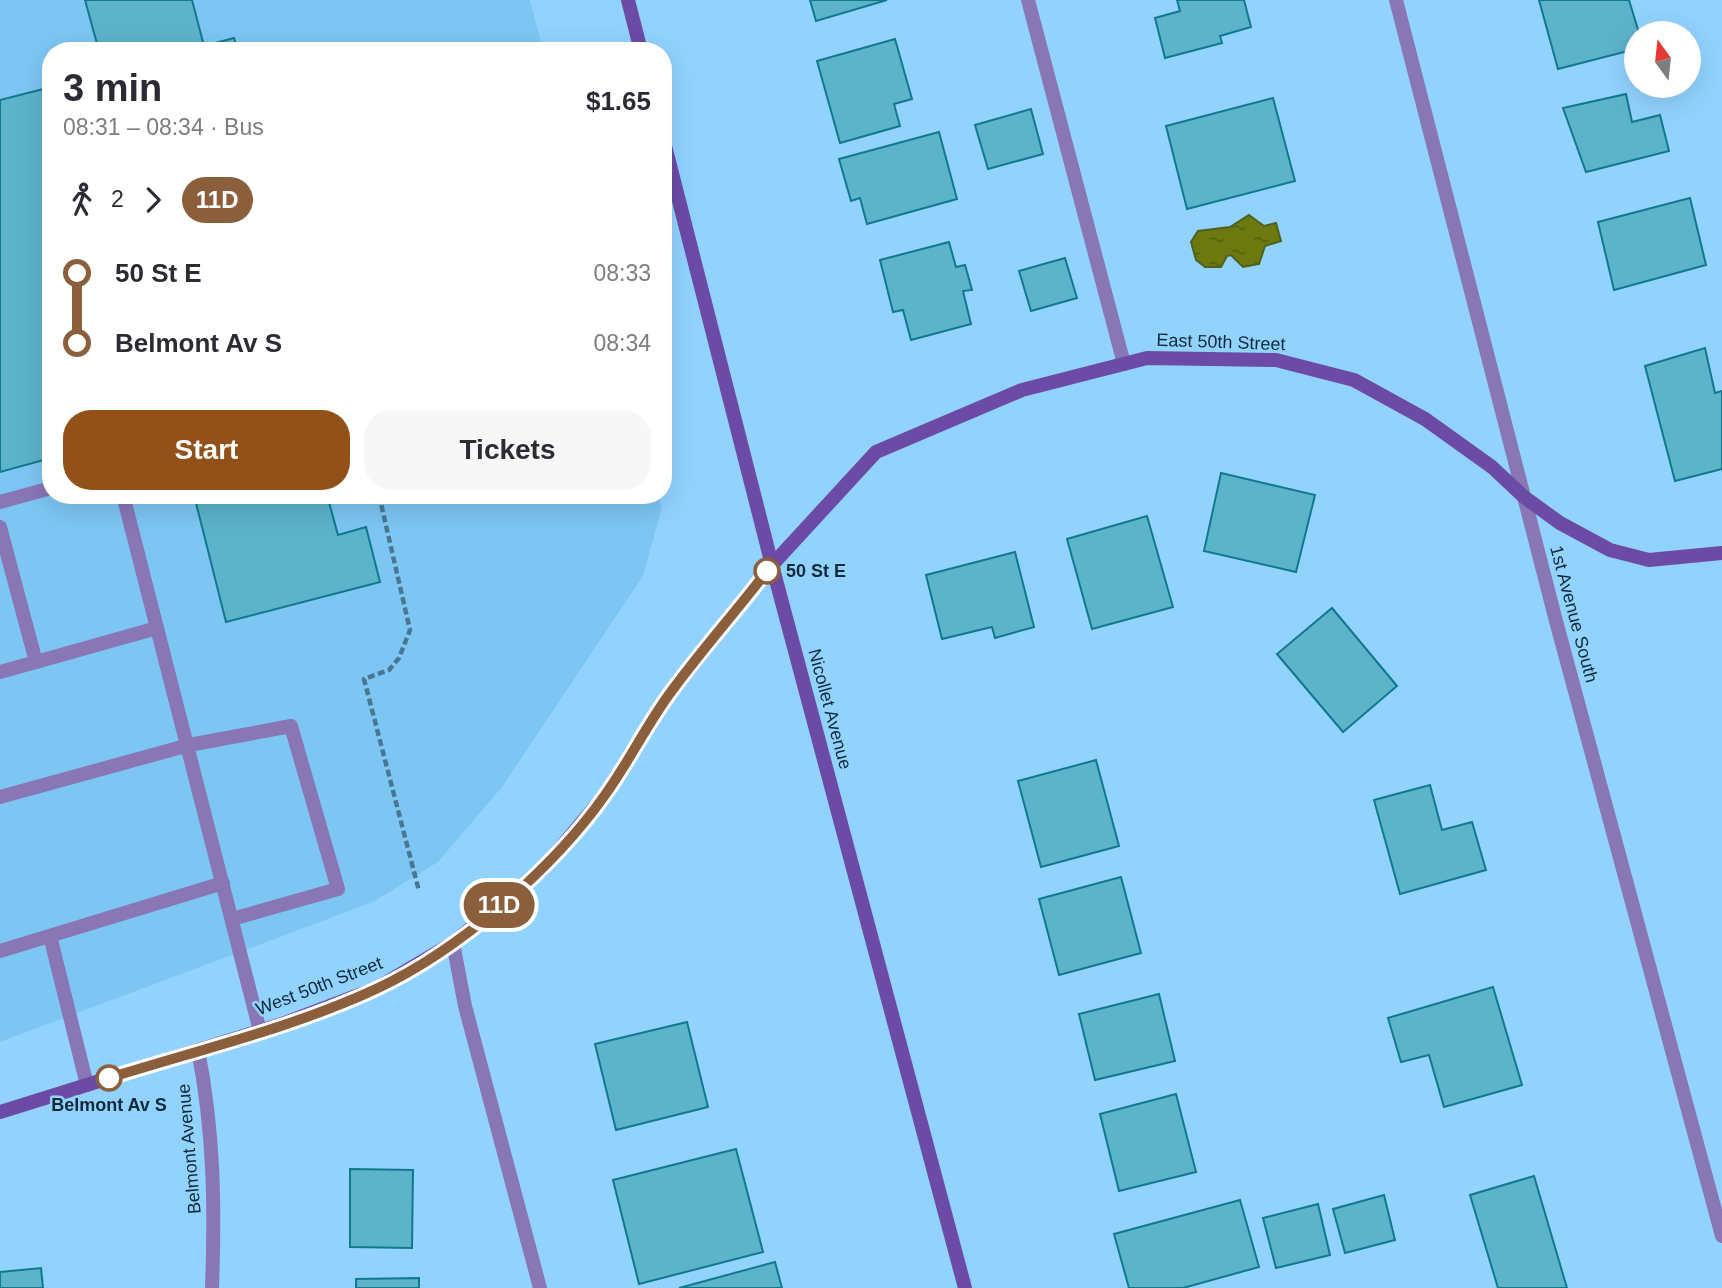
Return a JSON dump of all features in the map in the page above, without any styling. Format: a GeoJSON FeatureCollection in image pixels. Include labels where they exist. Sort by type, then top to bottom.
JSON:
{"type":"FeatureCollection","features":[{"type":"Feature","properties":{"kind":"street"},"geometry":{"type":"LineString","coordinates":[[628,0],[639,42]]}},
{"type":"Feature","properties":{"kind":"street"},"geometry":{"type":"LineString","coordinates":[[1028,0],[1124,364]]}},
{"type":"Feature","properties":{"kind":"street","name":"1st Avenue South"},"geometry":{"type":"LineString","coordinates":[[1396,0],[1524,497],[1722,1236]]}},
{"type":"Feature","properties":{"kind":"street","name":"Nicollet Avenue"},"geometry":{"type":"LineString","coordinates":[[672,173],[772,565],[965,1288]]}},
{"type":"Feature","properties":{"kind":"street","name":"East 50th Street"},"geometry":{"type":"LineString","coordinates":[[772,565],[876,452],[1022,390],[1147,358],[1276,360],[1354,380],[1425,419],[1493,467],[1524,497],[1560,523],[1610,550],[1649,560],[1722,553]]}},
{"type":"Feature","properties":{"kind":"street"},"geometry":{"type":"LineString","coordinates":[[0,502],[42,490]]}},
{"type":"Feature","properties":{"kind":"street"},"geometry":{"type":"LineString","coordinates":[[125,504],[260,1031]]}},
{"type":"Feature","properties":{"kind":"street"},"geometry":{"type":"LineString","coordinates":[[0,527],[36,662]]}},
{"type":"Feature","properties":{"kind":"street","name":"West 50th Street"},"geometry":{"type":"LineString","coordinates":[[0,1112],[260,1031],[377,988],[453,943],[542,870],[569,839],[604,796],[668,696],[772,565]]}},
{"type":"Feature","properties":{"kind":"street"},"geometry":{"type":"LineString","coordinates":[[0,672],[157,628]]}},
{"type":"Feature","properties":{"kind":"street"},"geometry":{"type":"LineString","coordinates":[[0,797],[189,745],[291,726],[338,889],[232,919]]}},
{"type":"Feature","properties":{"kind":"street"},"geometry":{"type":"LineString","coordinates":[[0,951],[223,883]]}},
{"type":"Feature","properties":{"kind":"street"},"geometry":{"type":"LineString","coordinates":[[51,936],[87,1085]]}},
{"type":"Feature","properties":{"kind":"street"},"geometry":{"type":"LineString","coordinates":[[453,943],[465,1006],[540,1288]]}},
{"type":"Feature","properties":{"kind":"street","name":"Belmont Avenue"},"geometry":{"type":"LineString","coordinates":[[198,1050],[207,1096],[216,1191],[212,1288]]}},
{"type":"Feature","properties":{"kind":"path"},"geometry":{"type":"LineString","coordinates":[[381,504],[410,630],[399,658],[389,670],[364,679],[419,891]]}},
{"type":"Feature","properties":{"kind":"shaded area"},"geometry":{"type":"Polygon","coordinates":[[[0,0],[530,0],[541,42],[42,42],[42,504],[661,504],[662,507],[643,576],[502,787],[438,862],[373,902],[0,1042],[0,0]]]}},
{"type":"Feature","properties":{"kind":"water"},"geometry":{"type":"Polygon","coordinates":[[[1249,215],[1264,226],[1276,223],[1281,241],[1265,246],[1259,264],[1243,267],[1231,255],[1227,256],[1221,267],[1205,267],[1196,260],[1191,242],[1198,231],[1230,227],[1249,215]]]}},
{"type":"Feature","properties":{"kind":"building"},"geometry":{"type":"Polygon","coordinates":[[[85,0],[192,0],[203,42],[97,42],[85,0]]]}},
{"type":"Feature","properties":{"kind":"building"},"geometry":{"type":"Polygon","coordinates":[[[810,0],[887,0],[816,21],[810,0]]]}},
{"type":"Feature","properties":{"kind":"building"},"geometry":{"type":"Polygon","coordinates":[[[1177,0],[1244,0],[1251,27],[1220,36],[1222,43],[1165,58],[1155,18],[1180,11],[1177,0]]]}},
{"type":"Feature","properties":{"kind":"building"},"geometry":{"type":"Polygon","coordinates":[[[1539,0],[1629,0],[1635,21],[1624,21],[1624,52],[1558,69],[1539,0]]]}},
{"type":"Feature","properties":{"kind":"building"},"geometry":{"type":"Polygon","coordinates":[[[234,38],[235,42],[219,42],[234,38]]]}},
{"type":"Feature","properties":{"kind":"building"},"geometry":{"type":"Polygon","coordinates":[[[895,39],[912,99],[894,104],[900,126],[840,143],[817,61],[895,39]]]}},
{"type":"Feature","properties":{"kind":"building"},"geometry":{"type":"Polygon","coordinates":[[[42,89],[42,460],[0,472],[0,100],[42,89]]]}},
{"type":"Feature","properties":{"kind":"building"},"geometry":{"type":"Polygon","coordinates":[[[1624,94],[1632,122],[1660,115],[1669,151],[1586,172],[1563,108],[1624,94]]]}},
{"type":"Feature","properties":{"kind":"building"},"geometry":{"type":"Polygon","coordinates":[[[1273,98],[1295,181],[1187,209],[1166,126],[1273,98]]]}},
{"type":"Feature","properties":{"kind":"building"},"geometry":{"type":"Polygon","coordinates":[[[1031,109],[1043,154],[988,169],[975,125],[1031,109]]]}},
{"type":"Feature","properties":{"kind":"building"},"geometry":{"type":"Polygon","coordinates":[[[939,132],[957,199],[867,224],[860,198],[851,201],[839,159],[939,132]]]}},
{"type":"Feature","properties":{"kind":"building"},"geometry":{"type":"Polygon","coordinates":[[[1690,198],[1706,265],[1614,290],[1598,222],[1690,198]]]}},
{"type":"Feature","properties":{"kind":"building"},"geometry":{"type":"Polygon","coordinates":[[[949,242],[956,267],[965,265],[972,290],[963,291],[971,324],[911,340],[903,310],[893,312],[880,260],[949,242]]]}},
{"type":"Feature","properties":{"kind":"building"},"geometry":{"type":"Polygon","coordinates":[[[1065,258],[1077,298],[1031,311],[1019,271],[1065,258]]]}},
{"type":"Feature","properties":{"kind":"building"},"geometry":{"type":"Polygon","coordinates":[[[1705,348],[1715,393],[1722,391],[1722,469],[1675,481],[1645,366],[1705,348]]]}},
{"type":"Feature","properties":{"kind":"building"},"geometry":{"type":"Polygon","coordinates":[[[1221,473],[1315,495],[1296,572],[1204,551],[1221,473]]]}},
{"type":"Feature","properties":{"kind":"building"},"geometry":{"type":"Polygon","coordinates":[[[196,504],[329,504],[338,535],[366,527],[380,582],[226,622],[196,504]]]}},
{"type":"Feature","properties":{"kind":"building"},"geometry":{"type":"Polygon","coordinates":[[[1147,516],[1173,607],[1092,629],[1067,539],[1147,516]]]}},
{"type":"Feature","properties":{"kind":"building"},"geometry":{"type":"Polygon","coordinates":[[[1015,552],[1034,627],[995,638],[992,627],[942,639],[926,575],[1015,552]]]}},
{"type":"Feature","properties":{"kind":"building"},"geometry":{"type":"Polygon","coordinates":[[[1332,608],[1397,686],[1343,732],[1277,654],[1332,608]]]}},
{"type":"Feature","properties":{"kind":"building"},"geometry":{"type":"Polygon","coordinates":[[[1096,760],[1119,846],[1041,867],[1018,781],[1096,760]]]}},
{"type":"Feature","properties":{"kind":"building"},"geometry":{"type":"Polygon","coordinates":[[[1430,785],[1442,830],[1472,822],[1486,870],[1400,894],[1374,800],[1430,785]]]}},
{"type":"Feature","properties":{"kind":"building"},"geometry":{"type":"Polygon","coordinates":[[[1121,877],[1141,953],[1059,975],[1039,899],[1121,877]]]}},
{"type":"Feature","properties":{"kind":"building"},"geometry":{"type":"Polygon","coordinates":[[[1493,987],[1522,1085],[1444,1107],[1429,1055],[1401,1062],[1388,1018],[1493,987]]]}},
{"type":"Feature","properties":{"kind":"building"},"geometry":{"type":"Polygon","coordinates":[[[1159,994],[1175,1061],[1095,1080],[1079,1014],[1159,994]]]}},
{"type":"Feature","properties":{"kind":"building"},"geometry":{"type":"Polygon","coordinates":[[[687,1022],[708,1107],[616,1130],[595,1044],[687,1022]]]}},
{"type":"Feature","properties":{"kind":"building"},"geometry":{"type":"Polygon","coordinates":[[[1176,1094],[1196,1172],[1119,1191],[1100,1114],[1176,1094]]]}},
{"type":"Feature","properties":{"kind":"building"},"geometry":{"type":"Polygon","coordinates":[[[736,1149],[763,1252],[639,1284],[613,1180],[736,1149]]]}},
{"type":"Feature","properties":{"kind":"building"},"geometry":{"type":"Polygon","coordinates":[[[350,1169],[413,1170],[412,1248],[350,1247],[350,1169]]]}},
{"type":"Feature","properties":{"kind":"building"},"geometry":{"type":"Polygon","coordinates":[[[1534,1176],[1567,1288],[1498,1288],[1470,1195],[1534,1176]]]}},
{"type":"Feature","properties":{"kind":"building"},"geometry":{"type":"Polygon","coordinates":[[[1384,1195],[1395,1240],[1345,1253],[1333,1209],[1384,1195]]]}},
{"type":"Feature","properties":{"kind":"building"},"geometry":{"type":"Polygon","coordinates":[[[1240,1200],[1259,1267],[1183,1288],[1129,1288],[1114,1234],[1240,1200]]]}},
{"type":"Feature","properties":{"kind":"building"},"geometry":{"type":"Polygon","coordinates":[[[1318,1204],[1330,1255],[1276,1268],[1263,1218],[1318,1204]]]}},
{"type":"Feature","properties":{"kind":"building"},"geometry":{"type":"Polygon","coordinates":[[[775,1262],[782,1288],[679,1288],[775,1262]]]}},
{"type":"Feature","properties":{"kind":"building"},"geometry":{"type":"Polygon","coordinates":[[[41,1268],[43,1288],[0,1288],[0,1272],[41,1268]]]}},
{"type":"Feature","properties":{"kind":"building"},"geometry":{"type":"Polygon","coordinates":[[[419,1278],[419,1288],[356,1288],[356,1279],[419,1278]]]}},
{"type":"Feature","properties":{"kind":"bus line","name":"11D"},"geometry":{"type":"LineString","coordinates":[[109,1078],[282,1024],[377,988],[453,943],[542,870],[589,815],[668,696],[767,571]]}},
{"type":"Feature","properties":{"kind":"place","name":"50 St E"},"geometry":{"type":"Point","coordinates":[767,571]}},
{"type":"Feature","properties":{"kind":"place","name":"Belmont Av S"},"geometry":{"type":"Point","coordinates":[109,1078]}}]}
